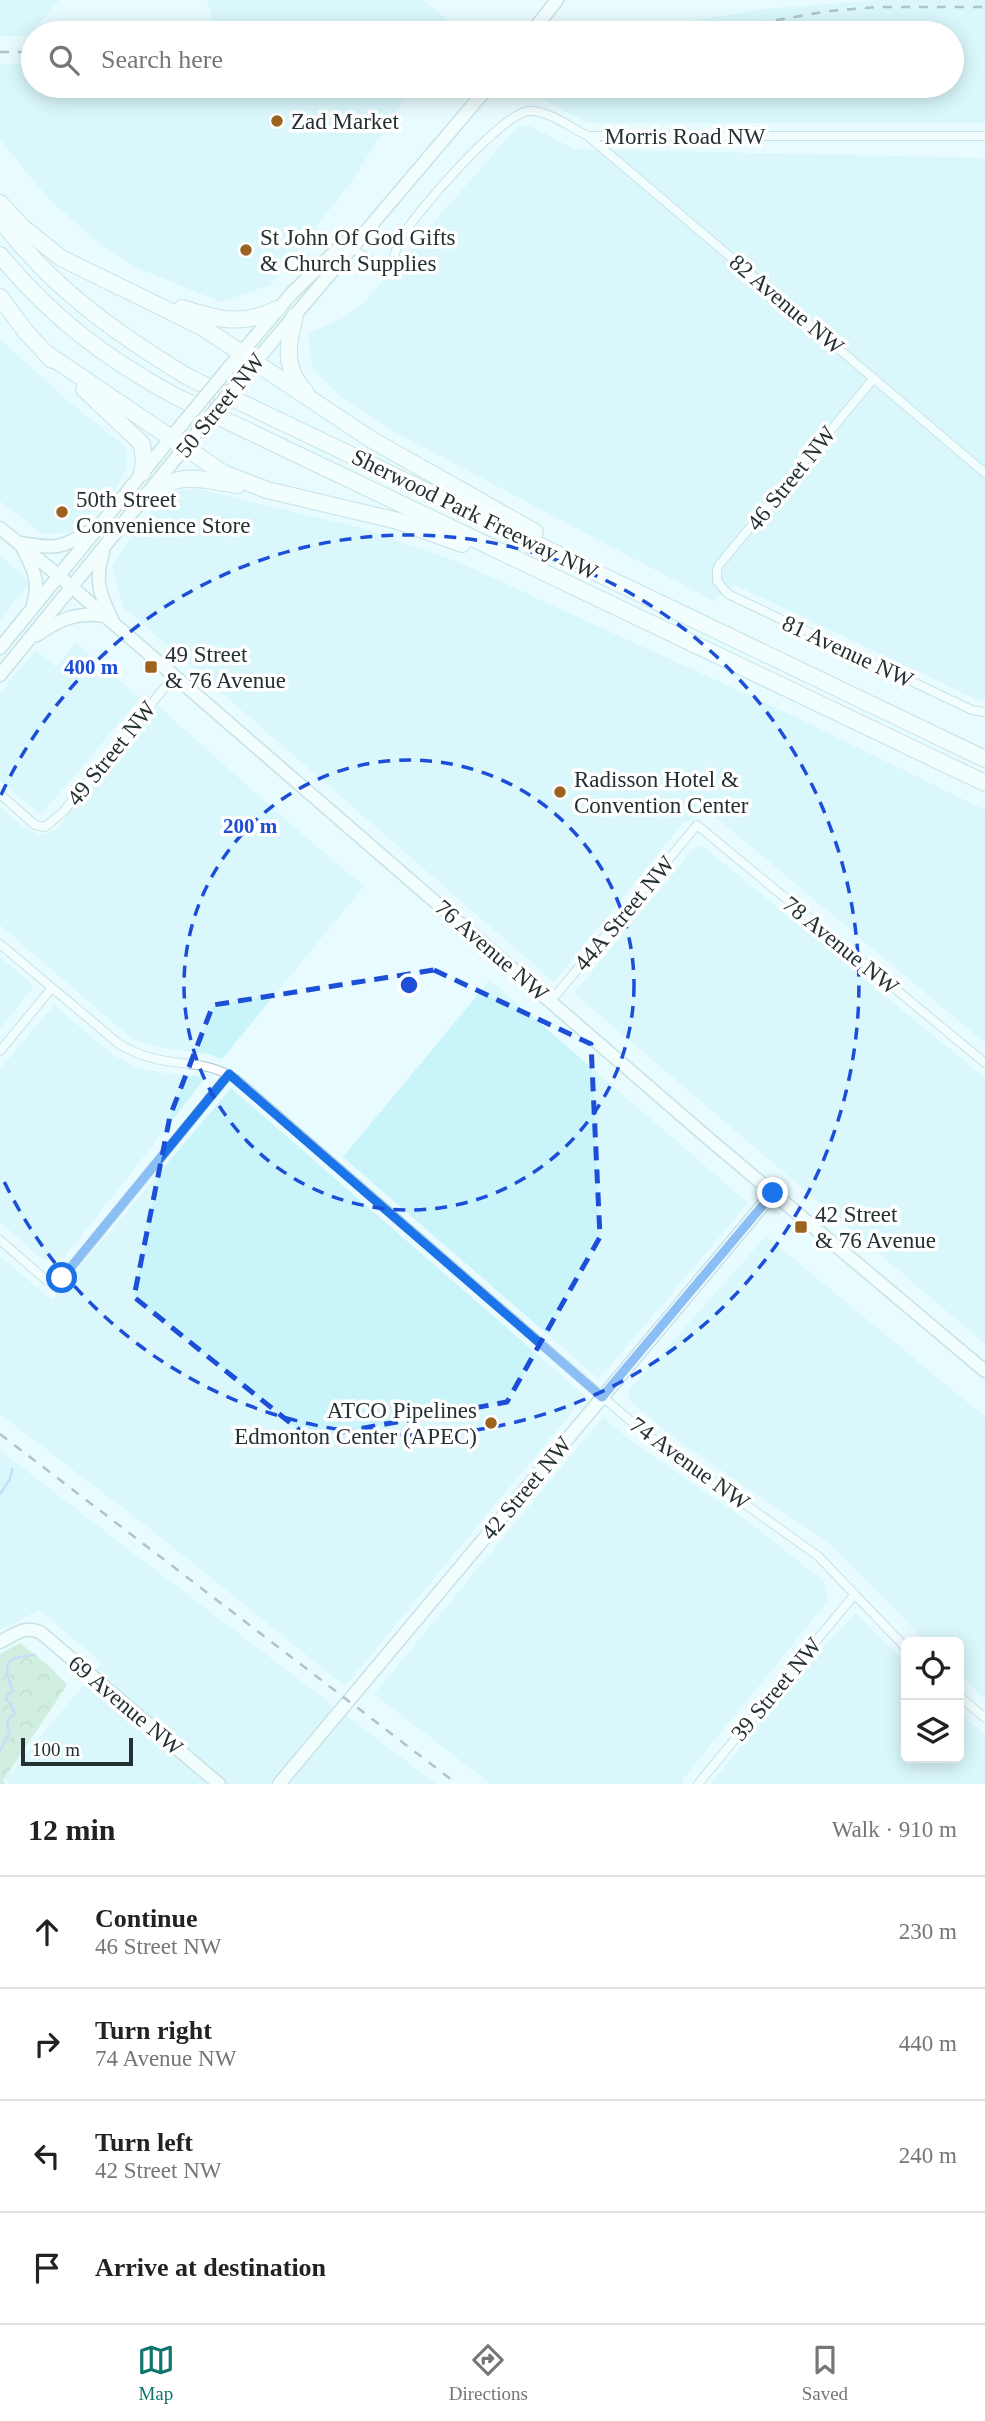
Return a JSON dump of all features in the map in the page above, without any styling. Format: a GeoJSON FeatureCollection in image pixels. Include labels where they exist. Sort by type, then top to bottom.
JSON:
{"type":"FeatureCollection","features":[{"type":"Feature","properties":{"kind":"highway"},"geometry":{"type":"LineString","coordinates":[[0,203],[21,226],[61,258],[202,327],[314,403],[394,453],[566,549],[586,567]]}},
{"type":"Feature","properties":{"kind":"highway","name":"Sherwood Park Freeway NW"},"geometry":{"type":"LineString","coordinates":[[0,219],[39,266],[83,306],[112,329],[188,377],[985,759]]}},
{"type":"Feature","properties":{"kind":"highway","name":"Sherwood Park Freeway NW"},"geometry":{"type":"LineString","coordinates":[[0,255],[43,302],[74,330],[131,372],[235,426],[985,783]]}},
{"type":"Feature","properties":{"kind":"highway"},"geometry":{"type":"LineString","coordinates":[[0,297],[47,354],[137,436],[144,449],[142,473]]}},
{"type":"Feature","properties":{"kind":"highway"},"geometry":{"type":"LineString","coordinates":[[153,302],[222,320],[255,318],[277,309]]}},
{"type":"Feature","properties":{"kind":"highway"},"geometry":{"type":"LineString","coordinates":[[295,316],[288,343],[292,372],[314,403]]}},
{"type":"Feature","properties":{"kind":"highway"},"geometry":{"type":"LineString","coordinates":[[47,354],[223,473],[267,489],[398,521],[467,546],[512,558]]}},
{"type":"Feature","properties":{"kind":"highway"},"geometry":{"type":"LineString","coordinates":[[145,497],[172,480],[187,479],[267,489]]}},
{"type":"Feature","properties":{"kind":"street"},"geometry":{"type":"LineString","coordinates":[[541,21],[555,3]]}},
{"type":"Feature","properties":{"kind":"street","name":"50 Street NW"},"geometry":{"type":"LineString","coordinates":[[0,648],[277,309],[362,233],[479,98]]}},
{"type":"Feature","properties":{"kind":"street","name":"Morris Road NW"},"geometry":{"type":"LineString","coordinates":[[348,245],[371,261],[391,265],[400,239],[447,179],[516,114],[526,111],[536,111],[588,136],[985,136]]}},
{"type":"Feature","properties":{"kind":"street","name":"82 Avenue NW"},"geometry":{"type":"LineString","coordinates":[[588,136],[985,473]]}},
{"type":"Feature","properties":{"kind":"street","name":"50 Street NW"},"geometry":{"type":"LineString","coordinates":[[0,675],[295,316],[348,245]]}},
{"type":"Feature","properties":{"kind":"street","name":"46 Street NW"},"geometry":{"type":"LineString","coordinates":[[717,581],[719,565],[874,378]]}},
{"type":"Feature","properties":{"kind":"street"},"geometry":{"type":"LineString","coordinates":[[19,544],[46,548],[62,546],[100,525]]}},
{"type":"Feature","properties":{"kind":"street","name":"76 Avenue NW"},"geometry":{"type":"LineString","coordinates":[[0,528],[116,625],[773,1193],[985,1371]]}},
{"type":"Feature","properties":{"kind":"street"},"geometry":{"type":"LineString","coordinates":[[19,544],[37,578],[37,591],[32,608]]}},
{"type":"Feature","properties":{"kind":"street"},"geometry":{"type":"LineString","coordinates":[[105,546],[98,572],[99,587],[116,625]]}},
{"type":"Feature","properties":{"kind":"street","name":"81 Avenue NW"},"geometry":{"type":"LineString","coordinates":[[717,581],[728,594],[972,710],[985,712]]}},
{"type":"Feature","properties":{"kind":"street"},"geometry":{"type":"LineString","coordinates":[[28,641],[73,615],[105,616]]}},
{"type":"Feature","properties":{"kind":"street","name":"49 Street NW"},"geometry":{"type":"LineString","coordinates":[[0,794],[35,825],[45,827],[63,812],[174,676]]}},
{"type":"Feature","properties":{"kind":"street","name":"44A Street NW"},"geometry":{"type":"LineString","coordinates":[[551,1001],[697,825]]}},
{"type":"Feature","properties":{"kind":"street","name":"78 Avenue NW"},"geometry":{"type":"LineString","coordinates":[[697,825],[985,1063]]}},
{"type":"Feature","properties":{"kind":"street","name":"74 Avenue NW"},"geometry":{"type":"LineString","coordinates":[[0,944],[107,1035],[131,1051],[159,1060],[211,1066],[229,1074],[602,1397],[667,1450],[806,1547],[830,1567],[901,1643]]}},
{"type":"Feature","properties":{"kind":"street"},"geometry":{"type":"LineString","coordinates":[[0,1051],[51,989]]}},
{"type":"Feature","properties":{"kind":"street"},"geometry":{"type":"LineString","coordinates":[[0,1240],[46,1280],[56,1283],[229,1074]]}},
{"type":"Feature","properties":{"kind":"street","name":"42 Street NW"},"geometry":{"type":"LineString","coordinates":[[279,1784],[773,1193]]}},
{"type":"Feature","properties":{"kind":"street","name":"39 Street NW"},"geometry":{"type":"LineString","coordinates":[[698,1784],[855,1594]]}},
{"type":"Feature","properties":{"kind":"street","name":"69 Avenue NW"},"geometry":{"type":"LineString","coordinates":[[0,1642],[23,1630],[32,1629],[43,1634],[219,1784]]}},
{"type":"Feature","properties":{"kind":"street"},"geometry":{"type":"LineString","coordinates":[[964,1700],[985,1718]]}},
{"type":"Feature","properties":{"kind":"highlighted area"},"geometry":{"type":"Polygon","coordinates":[[[434,970],[591,1044],[600,1237],[507,1402],[309,1438],[134,1297],[170,1116],[213,1005],[434,970]]]}},
{"type":"Feature","properties":{"kind":"shaded area"},"geometry":{"type":"Polygon","coordinates":[[[0,0],[59,0],[42,21],[21,21],[21,36],[0,36],[0,0]]]}},
{"type":"Feature","properties":{"kind":"shaded area"},"geometry":{"type":"Polygon","coordinates":[[[207,0],[422,0],[450,21],[213,21],[207,0]]]}},
{"type":"Feature","properties":{"kind":"shaded area"},"geometry":{"type":"Polygon","coordinates":[[[879,0],[985,0],[985,123],[588,123],[540,98],[964,98],[964,21],[682,21],[763,9],[879,0]]]}},
{"type":"Feature","properties":{"kind":"shaded area"},"geometry":{"type":"Polygon","coordinates":[[[0,64],[21,64],[21,98],[405,98],[349,185],[270,285],[221,302],[135,267],[93,238],[49,199],[0,140],[0,64]]]}},
{"type":"Feature","properties":{"kind":"shaded area"},"geometry":{"type":"Polygon","coordinates":[[[518,126],[530,126],[574,149],[985,158],[985,700],[980,701],[735,585],[714,601],[402,436],[341,397],[312,369],[308,334],[343,318],[365,301],[518,126]]]}},
{"type":"Feature","properties":{"kind":"shaded area"},"geometry":{"type":"Polygon","coordinates":[[[0,339],[67,400],[126,447],[127,466],[116,489],[72,532],[43,534],[0,501],[0,339]]]}},
{"type":"Feature","properties":{"kind":"shaded area"},"geometry":{"type":"Polygon","coordinates":[[[195,488],[361,528],[458,562],[781,710],[985,810],[985,1043],[704,807],[695,819],[683,823],[554,982],[123,607],[112,566],[164,493],[195,488]]]}},
{"type":"Feature","properties":{"kind":"shaded area"},"geometry":{"type":"Polygon","coordinates":[[[0,555],[30,582],[0,620],[0,555]]]}},
{"type":"Feature","properties":{"kind":"shaded area"},"geometry":{"type":"Polygon","coordinates":[[[76,643],[140,698],[41,815],[0,780],[0,693],[36,650],[56,667],[76,643]]]}},
{"type":"Feature","properties":{"kind":"shaded area"},"geometry":{"type":"Polygon","coordinates":[[[158,706],[364,886],[222,1059],[208,1054],[156,1047],[132,1039],[0,925],[0,807],[23,827],[40,835],[55,830],[158,706]]]}},
{"type":"Feature","properties":{"kind":"shaded area"},"geometry":{"type":"Polygon","coordinates":[[[696,846],[704,847],[985,1078],[985,1344],[574,993],[696,846]]]}},
{"type":"Feature","properties":{"kind":"shaded area"},"geometry":{"type":"Polygon","coordinates":[[[0,957],[34,986],[0,1029],[0,957]]]}},
{"type":"Feature","properties":{"kind":"shaded area"},"geometry":{"type":"Polygon","coordinates":[[[490,980],[748,1203],[599,1379],[343,1157],[490,980]]]}},
{"type":"Feature","properties":{"kind":"shaded area"},"geometry":{"type":"Polygon","coordinates":[[[54,1005],[113,1055],[138,1068],[206,1077],[64,1258],[44,1260],[0,1222],[0,1069],[54,1005]]]}},
{"type":"Feature","properties":{"kind":"shaded area"},"geometry":{"type":"Polygon","coordinates":[[[231,1088],[585,1396],[345,1686],[144,1524],[0,1414],[0,1256],[52,1300],[231,1088]]]}},
{"type":"Feature","properties":{"kind":"shaded area"},"geometry":{"type":"Polygon","coordinates":[[[766,1236],[985,1417],[985,1700],[964,1679],[964,1637],[922,1637],[828,1542],[678,1441],[628,1399],[630,1389],[766,1236]]]}},
{"type":"Feature","properties":{"kind":"shaded area"},"geometry":{"type":"Polygon","coordinates":[[[603,1417],[632,1442],[749,1522],[824,1582],[828,1601],[683,1779],[682,1784],[491,1784],[374,1694],[603,1417]]]}},
{"type":"Feature","properties":{"kind":"shaded area"},"geometry":{"type":"Polygon","coordinates":[[[0,1450],[436,1784],[10,1784],[5,1779],[102,1663],[39,1610],[0,1630],[0,1450]]]}},
{"type":"Feature","properties":{"kind":"shaded area"},"geometry":{"type":"Polygon","coordinates":[[[856,1613],[901,1659],[901,1763],[964,1763],[964,1716],[985,1735],[985,1784],[711,1784],[792,1681],[856,1613]]]}},
{"type":"Feature","properties":{"kind":"green space"},"geometry":{"type":"Polygon","coordinates":[[[20,1643],[49,1666],[67,1685],[3,1781],[6,1784],[0,1784],[0,1654],[20,1643]]]}},
{"type":"Feature","properties":{"kind":"waterway"},"geometry":{"type":"LineString","coordinates":[[0,1494],[10,1479],[12,1469]]}},
{"type":"Feature","properties":{"kind":"waterway"},"geometry":{"type":"LineString","coordinates":[[0,1751],[10,1731],[7,1724],[15,1714],[6,1700],[8,1694],[13,1691],[7,1666],[13,1659],[35,1655]]}},
{"type":"Feature","properties":{"kind":"railway"},"geometry":{"type":"LineString","coordinates":[[772,21],[828,11],[878,7],[985,7]]}},
{"type":"Feature","properties":{"kind":"railway"},"geometry":{"type":"LineString","coordinates":[[0,52],[21,52]]}},
{"type":"Feature","properties":{"kind":"railway"},"geometry":{"type":"LineString","coordinates":[[0,1434],[457,1784]]}},
{"type":"Feature","properties":{"kind":"place","name":"Zad Market"},"geometry":{"type":"Point","coordinates":[277,121]}},
{"type":"Feature","properties":{"kind":"place","name":"St John Of God Gifts & Church Supplies"},"geometry":{"type":"Point","coordinates":[246,250]}},
{"type":"Feature","properties":{"kind":"place","name":"50th Street Convenience Store"},"geometry":{"type":"Point","coordinates":[62,512]}},
{"type":"Feature","properties":{"kind":"place","name":"49 Street & 76 Avenue"},"geometry":{"type":"Point","coordinates":[151,667]}},
{"type":"Feature","properties":{"kind":"place","name":"Radisson Hotel & Convention Center"},"geometry":{"type":"Point","coordinates":[560,792]}},
{"type":"Feature","properties":{"kind":"place","name":"42 Street & 76 Avenue"},"geometry":{"type":"Point","coordinates":[801,1227]}},
{"type":"Feature","properties":{"kind":"place","name":"ATCO Pipelines Edmonton Center (APEC)"},"geometry":{"type":"Point","coordinates":[491,1423]}},
{"type":"Feature","properties":{"kind":"route"},"geometry":{"type":"LineString","coordinates":[[62,1278],[229,1074],[602,1397],[773,1193]]}}]}
